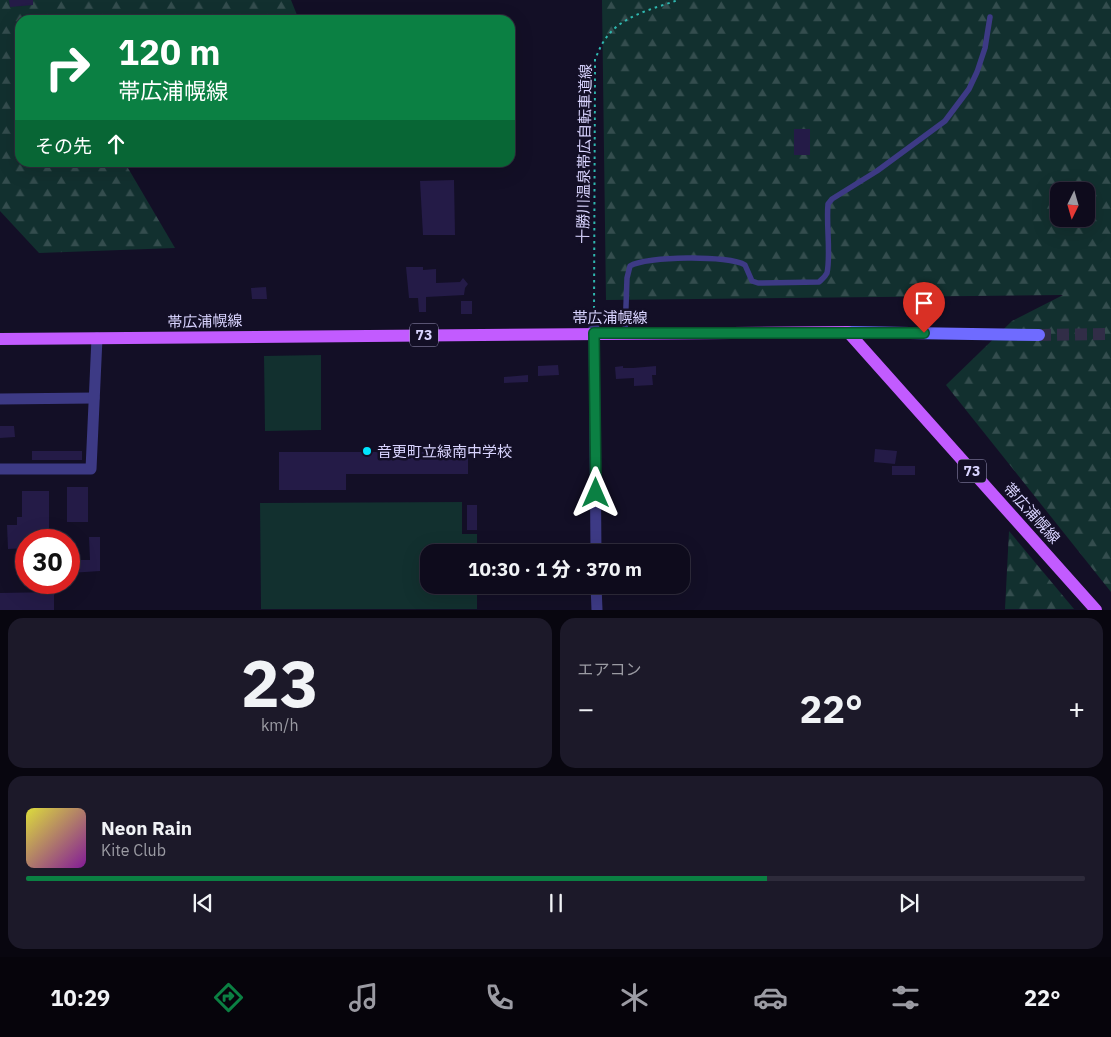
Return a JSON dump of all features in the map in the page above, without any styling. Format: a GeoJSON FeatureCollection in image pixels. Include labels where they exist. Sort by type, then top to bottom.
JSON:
{"type":"FeatureCollection","features":[{"type":"Feature","properties":{"kind":"main road","name":"帯広浦幌線"},"geometry":{"type":"LineString","coordinates":[[0,339],[594,329],[625,334],[848,332],[1096,610]]}},
{"type":"Feature","properties":{"kind":"main road"},"geometry":{"type":"LineString","coordinates":[[848,332],[1039,335]]}},
{"type":"Feature","properties":{"kind":"street"},"geometry":{"type":"LineString","coordinates":[[594,329],[596,544]]}},
{"type":"Feature","properties":{"kind":"street"},"geometry":{"type":"LineString","coordinates":[[0,469],[91,469],[96,338]]}},
{"type":"Feature","properties":{"kind":"street"},"geometry":{"type":"LineString","coordinates":[[0,399],[94,398]]}},
{"type":"Feature","properties":{"kind":"street"},"geometry":{"type":"LineString","coordinates":[[596,594],[596,610]]}},
{"type":"Feature","properties":{"kind":"lane"},"geometry":{"type":"LineString","coordinates":[[625,334],[627,278],[630,266],[634,263],[646,260],[699,258],[734,260],[745,265],[752,281],[758,283],[819,282],[824,278],[827,264],[828,204],[832,199],[876,171],[945,120],[969,89],[977,72],[985,48],[990,17]]}},
{"type":"Feature","properties":{"kind":"path","name":"十勝川温泉帯広自転車道線"},"geometry":{"type":"LineString","coordinates":[[594,329],[595,59],[604,40],[620,24],[642,12],[678,0]]}},
{"type":"Feature","properties":{"kind":"green space"},"geometry":{"type":"Polygon","coordinates":[[[0,0],[291,0],[297,15],[15,15],[15,167],[127,167],[175,248],[39,253],[0,211],[0,0]]]}},
{"type":"Feature","properties":{"kind":"green space"},"geometry":{"type":"Polygon","coordinates":[[[602,0],[1111,0],[1111,592],[946,385],[1012,321],[1063,295],[606,300],[602,0]]]}},
{"type":"Feature","properties":{"kind":"green space"},"geometry":{"type":"Polygon","coordinates":[[[321,355],[321,430],[265,431],[264,356],[321,355]]]}},
{"type":"Feature","properties":{"kind":"green space"},"geometry":{"type":"Polygon","coordinates":[[[462,502],[462,534],[477,534],[477,544],[420,544],[420,594],[477,594],[477,609],[261,609],[260,503],[462,502]]]}},
{"type":"Feature","properties":{"kind":"green space"},"geometry":{"type":"Polygon","coordinates":[[[1009,531],[1074,609],[1005,609],[1009,531]]]}},
{"type":"Feature","properties":{"kind":"building"},"geometry":{"type":"Polygon","coordinates":[[[9,0],[33,0],[33,5],[10,7],[9,0]]]}},
{"type":"Feature","properties":{"kind":"building"},"geometry":{"type":"Polygon","coordinates":[[[794,129],[810,129],[810,155],[794,155],[794,129]]]}},
{"type":"Feature","properties":{"kind":"building"},"geometry":{"type":"Polygon","coordinates":[[[454,180],[455,235],[423,235],[420,181],[454,180]]]}},
{"type":"Feature","properties":{"kind":"building"},"geometry":{"type":"Polygon","coordinates":[[[406,267],[423,267],[423,270],[436,269],[436,283],[460,282],[463,278],[468,284],[464,295],[426,297],[426,312],[419,312],[418,298],[409,298],[406,267]]]}},
{"type":"Feature","properties":{"kind":"building"},"geometry":{"type":"Polygon","coordinates":[[[266,287],[267,299],[252,299],[251,288],[266,287]]]}},
{"type":"Feature","properties":{"kind":"building"},"geometry":{"type":"Polygon","coordinates":[[[461,301],[472,301],[472,314],[461,314],[461,301]]]}},
{"type":"Feature","properties":{"kind":"building"},"geometry":{"type":"Polygon","coordinates":[[[558,365],[559,375],[538,376],[538,366],[558,365]]]}},
{"type":"Feature","properties":{"kind":"building"},"geometry":{"type":"Polygon","coordinates":[[[623,366],[623,368],[633,368],[656,366],[656,375],[652,375],[653,385],[634,386],[634,378],[616,379],[615,367],[623,366]]]}},
{"type":"Feature","properties":{"kind":"building"},"geometry":{"type":"Polygon","coordinates":[[[528,375],[528,382],[504,383],[504,377],[528,375]]]}},
{"type":"Feature","properties":{"kind":"building"},"geometry":{"type":"Polygon","coordinates":[[[0,426],[14,426],[15,437],[0,438],[0,426]]]}},
{"type":"Feature","properties":{"kind":"building"},"geometry":{"type":"Polygon","coordinates":[[[875,449],[897,451],[895,464],[874,462],[875,449]]]}},
{"type":"Feature","properties":{"kind":"building"},"geometry":{"type":"Polygon","coordinates":[[[32,451],[82,451],[82,460],[32,460],[32,451]]]}},
{"type":"Feature","properties":{"kind":"building"},"geometry":{"type":"Polygon","coordinates":[[[279,452],[468,452],[468,474],[346,474],[346,490],[279,490],[279,452]]]}},
{"type":"Feature","properties":{"kind":"building"},"geometry":{"type":"Polygon","coordinates":[[[892,466],[915,466],[915,475],[892,475],[892,466]]]}},
{"type":"Feature","properties":{"kind":"building"},"geometry":{"type":"Polygon","coordinates":[[[67,487],[88,487],[88,522],[67,522],[67,487]]]}},
{"type":"Feature","properties":{"kind":"building"},"geometry":{"type":"Polygon","coordinates":[[[22,491],[49,491],[49,529],[15,529],[15,549],[8,549],[7,525],[17,525],[17,517],[22,517],[22,491]]]}},
{"type":"Feature","properties":{"kind":"building"},"geometry":{"type":"Polygon","coordinates":[[[467,505],[477,505],[477,530],[467,530],[467,505]]]}},
{"type":"Feature","properties":{"kind":"building"},"geometry":{"type":"Polygon","coordinates":[[[89,537],[100,537],[100,571],[80,572],[80,560],[90,560],[89,537]]]}},
{"type":"Feature","properties":{"kind":"building"},"geometry":{"type":"Polygon","coordinates":[[[0,593],[54,594],[54,610],[0,610],[0,593]]]}},
{"type":"Feature","properties":{"kind":"tunnel"},"geometry":{"type":"LineString","coordinates":[[1039,335],[1111,334]]}},
{"type":"Feature","properties":{"kind":"place","name":"音更町立緑南中学校"},"geometry":{"type":"Point","coordinates":[367,451]}},
{"type":"Feature","properties":{"kind":"route"},"geometry":{"type":"LineString","coordinates":[[596,493],[594,333],[924,333]]}}]}
